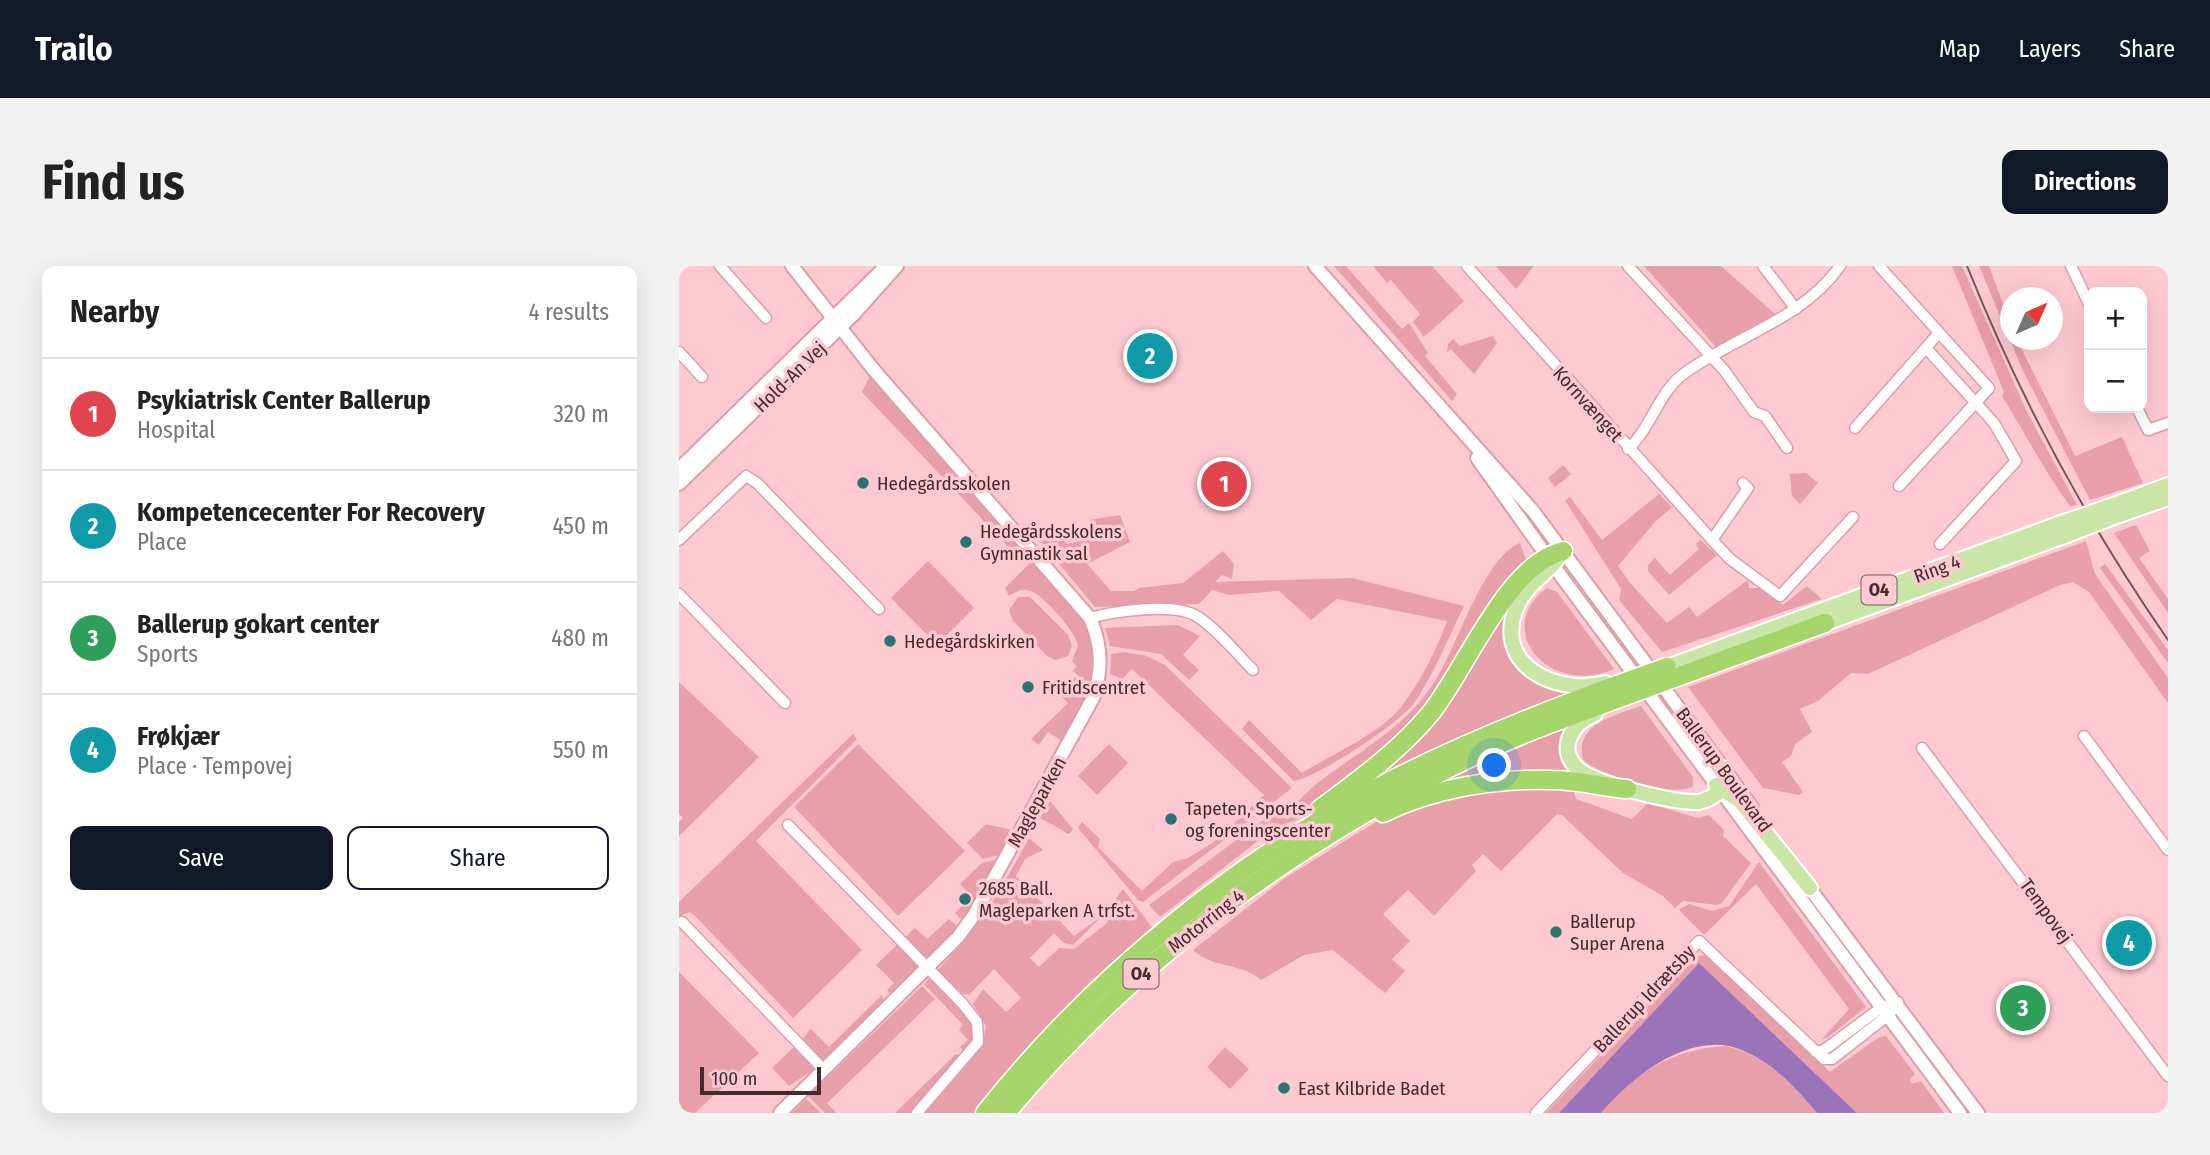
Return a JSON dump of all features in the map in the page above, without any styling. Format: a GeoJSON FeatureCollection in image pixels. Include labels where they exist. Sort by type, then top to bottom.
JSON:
{"type":"FeatureCollection","features":[{"type":"Feature","properties":{"kind":"highway"},"geometry":{"type":"LineString","coordinates":[[1208,897],[1258,850],[1358,781],[1405,741],[1449,689],[1512,589],[1554,558]]}},
{"type":"Feature","properties":{"kind":"highway","name":"O4"},"geometry":{"type":"LineString","coordinates":[[1208,897],[1289,840],[1392,780],[1498,731],[1825,623]]}},
{"type":"Feature","properties":{"kind":"highway","name":"O4"},"geometry":{"type":"LineString","coordinates":[[1294,856],[1400,793],[1459,763],[1621,691]]}},
{"type":"Feature","properties":{"kind":"highway"},"geometry":{"type":"LineString","coordinates":[[1294,856],[1389,810],[1436,794],[1494,782],[1554,780],[1627,789]]}},
{"type":"Feature","properties":{"kind":"highway","name":"Motorring 4"},"geometry":{"type":"LineString","coordinates":[[1006,1113],[1045,1068],[1124,989],[1218,910],[1294,856]]}},
{"type":"Feature","properties":{"kind":"highway","name":"Motorring 4"},"geometry":{"type":"LineString","coordinates":[[985,1113],[1074,1014],[1152,942],[1208,897]]}},
{"type":"Feature","properties":{"kind":"main road","name":"Ring 4"},"geometry":{"type":"LineString","coordinates":[[1676,672],[2111,512],[2168,485]]}},
{"type":"Feature","properties":{"kind":"main road","name":"Ring 4"},"geometry":{"type":"LineString","coordinates":[[2111,512],[2168,498]]}},
{"type":"Feature","properties":{"kind":"main road","name":"Ring 4"},"geometry":{"type":"LineString","coordinates":[[1825,623],[2064,529]]}},
{"type":"Feature","properties":{"kind":"main road"},"geometry":{"type":"LineString","coordinates":[[1554,558],[1527,589],[1516,607],[1513,638],[1520,658],[1538,676],[1561,685],[1593,686],[1621,691]]}},
{"type":"Feature","properties":{"kind":"main road"},"geometry":{"type":"LineString","coordinates":[[1621,691],[1580,721],[1567,743],[1571,762],[1577,769],[1627,789],[1674,801],[1700,802],[1720,788],[1723,768]]}},
{"type":"Feature","properties":{"kind":"main road"},"geometry":{"type":"LineString","coordinates":[[1720,788],[1740,801],[1810,888]]}},
{"type":"Feature","properties":{"kind":"street"},"geometry":{"type":"LineString","coordinates":[[720,266],[766,318]]}},
{"type":"Feature","properties":{"kind":"street","name":"Magleparken"},"geometry":{"type":"LineString","coordinates":[[780,1113],[928,969],[974,915],[1093,698],[1100,678],[1100,652],[1090,618],[873,369],[793,266]]}},
{"type":"Feature","properties":{"kind":"street","name":"Hold-An Vej"},"geometry":{"type":"LineString","coordinates":[[679,484],[837,322],[886,266]]}},
{"type":"Feature","properties":{"kind":"street","name":"Hold-An Vej"},"geometry":{"type":"LineString","coordinates":[[679,469],[897,266]]}},
{"type":"Feature","properties":{"kind":"street","name":"Ballerup Boulevard"},"geometry":{"type":"LineString","coordinates":[[1315,266],[1462,434],[1507,480],[1554,558],[1960,1113]]}},
{"type":"Feature","properties":{"kind":"street","name":"Kornvænget"},"geometry":{"type":"LineString","coordinates":[[1467,266],[1711,540],[1730,559],[1780,596],[1853,517]]}},
{"type":"Feature","properties":{"kind":"street"},"geometry":{"type":"LineString","coordinates":[[1628,266],[1710,358],[1724,370],[1754,412],[1765,416],[1787,448]]}},
{"type":"Feature","properties":{"kind":"street"},"geometry":{"type":"LineString","coordinates":[[1763,266],[1796,309]]}},
{"type":"Feature","properties":{"kind":"street"},"geometry":{"type":"LineString","coordinates":[[1628,449],[1679,377],[1796,309],[1840,266]]}},
{"type":"Feature","properties":{"kind":"street"},"geometry":{"type":"LineString","coordinates":[[2071,266],[2084,293]]}},
{"type":"Feature","properties":{"kind":"street"},"geometry":{"type":"LineString","coordinates":[[1884,268],[1938,334],[1989,388],[1899,486]]}},
{"type":"Feature","properties":{"kind":"street"},"geometry":{"type":"LineString","coordinates":[[1855,428],[1938,334]]}},
{"type":"Feature","properties":{"kind":"street"},"geometry":{"type":"LineString","coordinates":[[1926,348],[1994,423],[2016,461],[1940,544]]}},
{"type":"Feature","properties":{"kind":"street"},"geometry":{"type":"LineString","coordinates":[[679,352],[702,377]]}},
{"type":"Feature","properties":{"kind":"street"},"geometry":{"type":"LineString","coordinates":[[2140,413],[2148,430],[2168,423]]}},
{"type":"Feature","properties":{"kind":"street"},"geometry":{"type":"LineString","coordinates":[[679,540],[746,476],[757,482],[879,609]]}},
{"type":"Feature","properties":{"kind":"street"},"geometry":{"type":"LineString","coordinates":[[1711,540],[1748,488],[1742,484]]}},
{"type":"Feature","properties":{"kind":"street","name":"Ballerup Boulevard"},"geometry":{"type":"LineString","coordinates":[[1554,558],[1723,768],[1978,1113]]}},
{"type":"Feature","properties":{"kind":"street"},"geometry":{"type":"LineString","coordinates":[[679,594],[785,703]]}},
{"type":"Feature","properties":{"kind":"street"},"geometry":{"type":"LineString","coordinates":[[1090,618],[1118,611],[1183,611],[1197,616],[1253,670]]}},
{"type":"Feature","properties":{"kind":"street"},"geometry":{"type":"LineString","coordinates":[[2084,736],[2168,850]]}},
{"type":"Feature","properties":{"kind":"street","name":"Tempovej"},"geometry":{"type":"LineString","coordinates":[[1922,748],[2168,1076]]}},
{"type":"Feature","properties":{"kind":"street"},"geometry":{"type":"LineString","coordinates":[[788,825],[977,1021],[978,1042],[917,1113]]}},
{"type":"Feature","properties":{"kind":"street"},"geometry":{"type":"LineString","coordinates":[[682,922],[824,1070]]}},
{"type":"Feature","properties":{"kind":"street","name":"Ballerup Idrætsby"},"geometry":{"type":"LineString","coordinates":[[1536,1113],[1699,941],[1816,1052],[1824,1050],[1898,1002]]}},
{"type":"Feature","properties":{"kind":"shaded area"},"geometry":{"type":"Polygon","coordinates":[[[1334,266],[1346,266],[1402,329],[1409,323],[1428,353],[1425,356],[1457,394],[1452,401],[1334,266]]]}},
{"type":"Feature","properties":{"kind":"shaded area"},"geometry":{"type":"Polygon","coordinates":[[[1373,266],[1432,266],[1464,301],[1424,337],[1413,322],[1420,314],[1391,280],[1387,283],[1373,266]]]}},
{"type":"Feature","properties":{"kind":"shaded area"},"geometry":{"type":"Polygon","coordinates":[[[1496,266],[1534,266],[1516,289],[1496,266]]]}},
{"type":"Feature","properties":{"kind":"shaded area"},"geometry":{"type":"Polygon","coordinates":[[[1644,266],[1721,266],[1775,314],[1717,348],[1644,266]]]}},
{"type":"Feature","properties":{"kind":"shaded area"},"geometry":{"type":"Polygon","coordinates":[[[1952,266],[1962,266],[2026,410],[2077,505],[2070,506],[2061,493],[2002,396],[2004,392],[1952,266]]]}},
{"type":"Feature","properties":{"kind":"shaded area"},"geometry":{"type":"Polygon","coordinates":[[[1979,266],[1989,266],[2000,296],[2000,316],[1979,266]]]}},
{"type":"Feature","properties":{"kind":"shaded area"},"geometry":{"type":"Polygon","coordinates":[[[1493,336],[1497,343],[1474,374],[1451,349],[1447,352],[1448,344],[1453,339],[1460,346],[1493,336]]]}},
{"type":"Feature","properties":{"kind":"shaded area"},"geometry":{"type":"Polygon","coordinates":[[[2014,350],[2022,350],[2075,456],[2122,437],[2143,483],[2090,500],[2014,350]]]}},
{"type":"Feature","properties":{"kind":"shaded area"},"geometry":{"type":"Polygon","coordinates":[[[870,376],[1024,550],[1017,556],[862,392],[870,376]]]}},
{"type":"Feature","properties":{"kind":"shaded area"},"geometry":{"type":"Polygon","coordinates":[[[1563,465],[1571,474],[1555,487],[1548,478],[1563,465]]]}},
{"type":"Feature","properties":{"kind":"shaded area"},"geometry":{"type":"Polygon","coordinates":[[[1806,473],[1818,483],[1800,504],[1792,496],[1790,474],[1806,473]]]}},
{"type":"Feature","properties":{"kind":"shaded area"},"geometry":{"type":"Polygon","coordinates":[[[1659,494],[1672,507],[1655,522],[1618,566],[1667,623],[1689,607],[1697,617],[1748,580],[1749,588],[1761,588],[1783,605],[1807,586],[1822,599],[1662,652],[1619,600],[1621,589],[1565,500],[1570,497],[1602,540],[1659,494]]]}},
{"type":"Feature","properties":{"kind":"shaded area"},"geometry":{"type":"Polygon","coordinates":[[[1120,515],[1130,542],[1087,564],[1111,591],[1134,591],[1139,588],[1183,583],[1223,551],[1234,564],[1232,579],[1222,575],[1215,582],[1352,578],[1464,606],[1415,702],[1393,723],[1339,760],[1294,781],[1242,729],[1249,720],[1302,773],[1369,735],[1392,717],[1421,676],[1447,621],[1337,599],[1311,620],[1279,591],[1229,595],[1212,590],[1199,604],[1095,607],[1041,542],[1057,533],[1067,544],[1093,538],[1090,520],[1120,515]]]}},
{"type":"Feature","properties":{"kind":"shaded area"},"geometry":{"type":"Polygon","coordinates":[[[2136,525],[2150,551],[2139,558],[2168,599],[2168,613],[2114,533],[2136,525]]]}},
{"type":"Feature","properties":{"kind":"shaded area"},"geometry":{"type":"Polygon","coordinates":[[[1700,540],[1717,555],[1669,595],[1648,571],[1648,565],[1655,558],[1670,575],[1699,549],[1696,544],[1700,540]]]}},
{"type":"Feature","properties":{"kind":"shaded area"},"geometry":{"type":"Polygon","coordinates":[[[2086,541],[2095,574],[2168,678],[2168,703],[2089,592],[2073,582],[2060,585],[1868,674],[1851,673],[1818,701],[1800,709],[1812,732],[1795,744],[1791,756],[1782,762],[1803,792],[1799,795],[1763,788],[1688,687],[2086,541]]]}},
{"type":"Feature","properties":{"kind":"shaded area"},"geometry":{"type":"Polygon","coordinates":[[[1520,543],[1526,560],[1417,723],[1296,820],[1276,827],[1160,917],[1149,905],[1270,815],[1285,816],[1315,786],[1384,735],[1414,709],[1438,676],[1484,582],[1507,551],[1520,543]]]}},
{"type":"Feature","properties":{"kind":"shaded area"},"geometry":{"type":"Polygon","coordinates":[[[1031,557],[1070,601],[1088,631],[1094,667],[1091,689],[1073,671],[1077,666],[1072,661],[1078,646],[1059,616],[1037,594],[1019,590],[1009,596],[1005,588],[1029,564],[1026,559],[1031,557]]]}},
{"type":"Feature","properties":{"kind":"shaded area"},"geometry":{"type":"Polygon","coordinates":[[[928,561],[974,608],[937,645],[891,598],[928,561]]]}},
{"type":"Feature","properties":{"kind":"shaded area"},"geometry":{"type":"Polygon","coordinates":[[[2105,564],[2168,650],[2168,663],[2100,568],[2105,564]]]}},
{"type":"Feature","properties":{"kind":"shaded area"},"geometry":{"type":"Polygon","coordinates":[[[1547,588],[1557,592],[1614,669],[1590,675],[1568,674],[1549,666],[1535,654],[1526,638],[1525,621],[1531,604],[1547,588]]]}},
{"type":"Feature","properties":{"kind":"shaded area"},"geometry":{"type":"Polygon","coordinates":[[[1515,593],[1510,646],[1568,689],[1570,694],[1467,735],[1363,786],[1515,593]]]}},
{"type":"Feature","properties":{"kind":"shaded area"},"geometry":{"type":"Polygon","coordinates":[[[1018,597],[1030,597],[1068,635],[1072,646],[1068,656],[1056,660],[1048,657],[1013,621],[1009,610],[1018,597]]]}},
{"type":"Feature","properties":{"kind":"shaded area"},"geometry":{"type":"Polygon","coordinates":[[[1178,625],[1200,636],[1183,655],[1199,670],[1189,680],[1161,654],[1110,646],[1105,628],[1178,625]]]}},
{"type":"Feature","properties":{"kind":"shaded area"},"geometry":{"type":"Polygon","coordinates":[[[1124,652],[1144,655],[1165,665],[1292,788],[1143,902],[1138,900],[1078,828],[1082,822],[1100,839],[1098,847],[1142,891],[1173,862],[1188,858],[1214,842],[1264,795],[1132,669],[1122,679],[1110,674],[1111,654],[1124,652]]]}},
{"type":"Feature","properties":{"kind":"shaded area"},"geometry":{"type":"Polygon","coordinates":[[[1075,677],[1091,692],[1062,745],[1059,739],[1048,732],[1039,745],[1031,739],[1068,703],[1059,694],[1075,677]]]}},
{"type":"Feature","properties":{"kind":"shaded area"},"geometry":{"type":"Polygon","coordinates":[[[679,682],[759,757],[679,836],[679,822],[683,818],[679,814],[679,682]]]}},
{"type":"Feature","properties":{"kind":"shaded area"},"geometry":{"type":"Polygon","coordinates":[[[1641,706],[1693,777],[1693,786],[1670,790],[1637,784],[1591,766],[1583,759],[1582,747],[1591,729],[1609,717],[1641,706]]]}},
{"type":"Feature","properties":{"kind":"shaded area"},"geometry":{"type":"Polygon","coordinates":[[[1568,726],[1573,772],[1420,792],[1568,726]]]}},
{"type":"Feature","properties":{"kind":"shaded area"},"geometry":{"type":"Polygon","coordinates":[[[853,734],[857,739],[756,841],[862,950],[793,1018],[694,915],[689,912],[679,917],[679,902],[853,734]]]}},
{"type":"Feature","properties":{"kind":"shaded area"},"geometry":{"type":"Polygon","coordinates":[[[858,744],[965,851],[898,916],[794,807],[858,744]]]}},
{"type":"Feature","properties":{"kind":"shaded area"},"geometry":{"type":"Polygon","coordinates":[[[1109,744],[1128,763],[1097,795],[1078,776],[1109,744]]]}},
{"type":"Feature","properties":{"kind":"shaded area"},"geometry":{"type":"Polygon","coordinates":[[[1494,786],[1573,786],[1576,799],[1632,819],[1648,803],[1698,818],[1709,815],[1724,830],[1723,836],[1751,863],[1722,903],[1717,905],[1683,901],[1675,908],[1663,896],[1623,873],[1562,815],[1557,814],[1501,871],[1483,854],[1472,865],[1476,871],[1434,916],[1408,890],[1383,914],[1410,941],[1392,959],[1405,971],[1385,993],[1333,950],[1304,955],[1261,980],[1244,970],[1210,960],[1193,950],[1285,878],[1382,818],[1494,786]]]}},
{"type":"Feature","properties":{"kind":"shaded area"},"geometry":{"type":"Polygon","coordinates":[[[1050,801],[1073,829],[1069,834],[1040,818],[1050,801]]]}},
{"type":"Feature","properties":{"kind":"shaded area"},"geometry":{"type":"Polygon","coordinates":[[[986,824],[1012,830],[999,855],[983,859],[967,843],[986,824]]]}},
{"type":"Feature","properties":{"kind":"shaded area"},"geometry":{"type":"Polygon","coordinates":[[[1029,838],[1043,850],[1025,859],[1016,876],[1074,936],[1102,916],[1073,945],[1064,943],[1054,933],[1030,958],[1039,967],[1059,948],[1074,949],[1107,923],[1107,911],[1123,889],[1152,927],[1089,983],[974,1113],[925,1113],[982,1047],[986,1026],[973,1004],[983,989],[1006,1012],[1021,998],[994,969],[969,995],[963,994],[938,970],[989,907],[1029,838]]]}},
{"type":"Feature","properties":{"kind":"shaded area"},"geometry":{"type":"Polygon","coordinates":[[[1001,858],[977,900],[961,919],[955,913],[972,897],[960,884],[982,863],[1001,858]]]}},
{"type":"Feature","properties":{"kind":"shaded area"},"geometry":{"type":"Polygon","coordinates":[[[1759,862],[1866,1007],[1827,1038],[1822,1039],[1849,1009],[1756,884],[1704,935],[1679,910],[1689,904],[1712,911],[1729,906],[1759,862]]]}},
{"type":"Feature","properties":{"kind":"shaded area"},"geometry":{"type":"Polygon","coordinates":[[[949,919],[956,925],[956,930],[930,958],[924,958],[905,937],[915,928],[927,939],[949,919]]]}},
{"type":"Feature","properties":{"kind":"shaded area"},"geometry":{"type":"Polygon","coordinates":[[[900,942],[920,962],[920,967],[895,992],[890,993],[887,990],[894,983],[876,965],[900,942]]]}},
{"type":"Feature","properties":{"kind":"shaded area"},"geometry":{"type":"Polygon","coordinates":[[[1706,955],[1830,1072],[1879,1037],[1886,1036],[1915,1074],[1910,1079],[1912,1084],[1921,1081],[1944,1113],[1857,1113],[1699,963],[1559,1113],[1546,1113],[1686,966],[1699,956],[1706,955]]]}},
{"type":"Feature","properties":{"kind":"shaded area"},"geometry":{"type":"Polygon","coordinates":[[[1699,963],[1857,1113],[1817,1113],[1775,1070],[1755,1056],[1724,1045],[1704,1046],[1665,1059],[1629,1085],[1601,1113],[1559,1113],[1699,963]]]}},
{"type":"Feature","properties":{"kind":"shaded area"},"geometry":{"type":"Polygon","coordinates":[[[679,972],[759,1053],[695,1113],[679,1111],[679,972]]]}},
{"type":"Feature","properties":{"kind":"shaded area"},"geometry":{"type":"Polygon","coordinates":[[[933,975],[975,1022],[974,1044],[964,1052],[960,1047],[968,1040],[959,1030],[963,1025],[924,984],[933,975]]]}},
{"type":"Feature","properties":{"kind":"shaded area"},"geometry":{"type":"Polygon","coordinates":[[[922,986],[935,999],[827,1103],[836,1113],[825,1113],[808,1096],[922,986]]]}},
{"type":"Feature","properties":{"kind":"shaded area"},"geometry":{"type":"Polygon","coordinates":[[[882,995],[884,1004],[825,1060],[820,1060],[801,1040],[811,1029],[829,1047],[882,995]]]}},
{"type":"Feature","properties":{"kind":"shaded area"},"geometry":{"type":"Polygon","coordinates":[[[796,1045],[816,1068],[789,1086],[772,1068],[796,1045]]]}},
{"type":"Feature","properties":{"kind":"shaded area"},"geometry":{"type":"Polygon","coordinates":[[[1725,1046],[1753,1056],[1776,1071],[1817,1113],[1601,1113],[1627,1086],[1655,1066],[1687,1052],[1725,1046]]]}},
{"type":"Feature","properties":{"kind":"shaded area"},"geometry":{"type":"Polygon","coordinates":[[[1225,1047],[1249,1069],[1230,1089],[1207,1067],[1225,1047]]]}},
{"type":"Feature","properties":{"kind":"shaded area"},"geometry":{"type":"Polygon","coordinates":[[[956,1054],[960,1057],[916,1113],[895,1113],[956,1054]]]}},
{"type":"Feature","properties":{"kind":"shaded area"},"geometry":{"type":"Polygon","coordinates":[[[806,1099],[821,1113],[792,1113],[806,1099]]]}},
{"type":"Feature","properties":{"kind":"tram line"},"geometry":{"type":"LineString","coordinates":[[1967,266],[2009,364],[2057,459],[2110,551],[2168,640]]}},
{"type":"Feature","properties":{"kind":"place","name":"Kompetencecenter For Recovery"},"geometry":{"type":"Point","coordinates":[1150,356]}},
{"type":"Feature","properties":{"kind":"place","name":"Hedegårdsskolen"},"geometry":{"type":"Point","coordinates":[863,483]}},
{"type":"Feature","properties":{"kind":"place","name":"Psykiatrisk Center Ballerup"},"geometry":{"type":"Point","coordinates":[1224,484]}},
{"type":"Feature","properties":{"kind":"place","name":"Hedegårdsskolens Gymnastik sal"},"geometry":{"type":"Point","coordinates":[966,542]}},
{"type":"Feature","properties":{"kind":"place","name":"Hedegårdskirken"},"geometry":{"type":"Point","coordinates":[890,641]}},
{"type":"Feature","properties":{"kind":"place","name":"Fritidscentret"},"geometry":{"type":"Point","coordinates":[1028,687]}},
{"type":"Feature","properties":{"kind":"place","name":"Tapeten, Sports- og foreningscenter"},"geometry":{"type":"Point","coordinates":[1171,819]}},
{"type":"Feature","properties":{"kind":"place","name":"2685 Ball. Magleparken A trfst."},"geometry":{"type":"Point","coordinates":[965,899]}},
{"type":"Feature","properties":{"kind":"place","name":"Ballerup Super Arena"},"geometry":{"type":"Point","coordinates":[1556,932]}},
{"type":"Feature","properties":{"kind":"place","name":"Frøkjær"},"geometry":{"type":"Point","coordinates":[2129,943]}},
{"type":"Feature","properties":{"kind":"place","name":"Ballerup gokart center"},"geometry":{"type":"Point","coordinates":[2023,1008]}},
{"type":"Feature","properties":{"kind":"place","name":"East Kilbride Badet"},"geometry":{"type":"Point","coordinates":[1284,1088]}}]}
